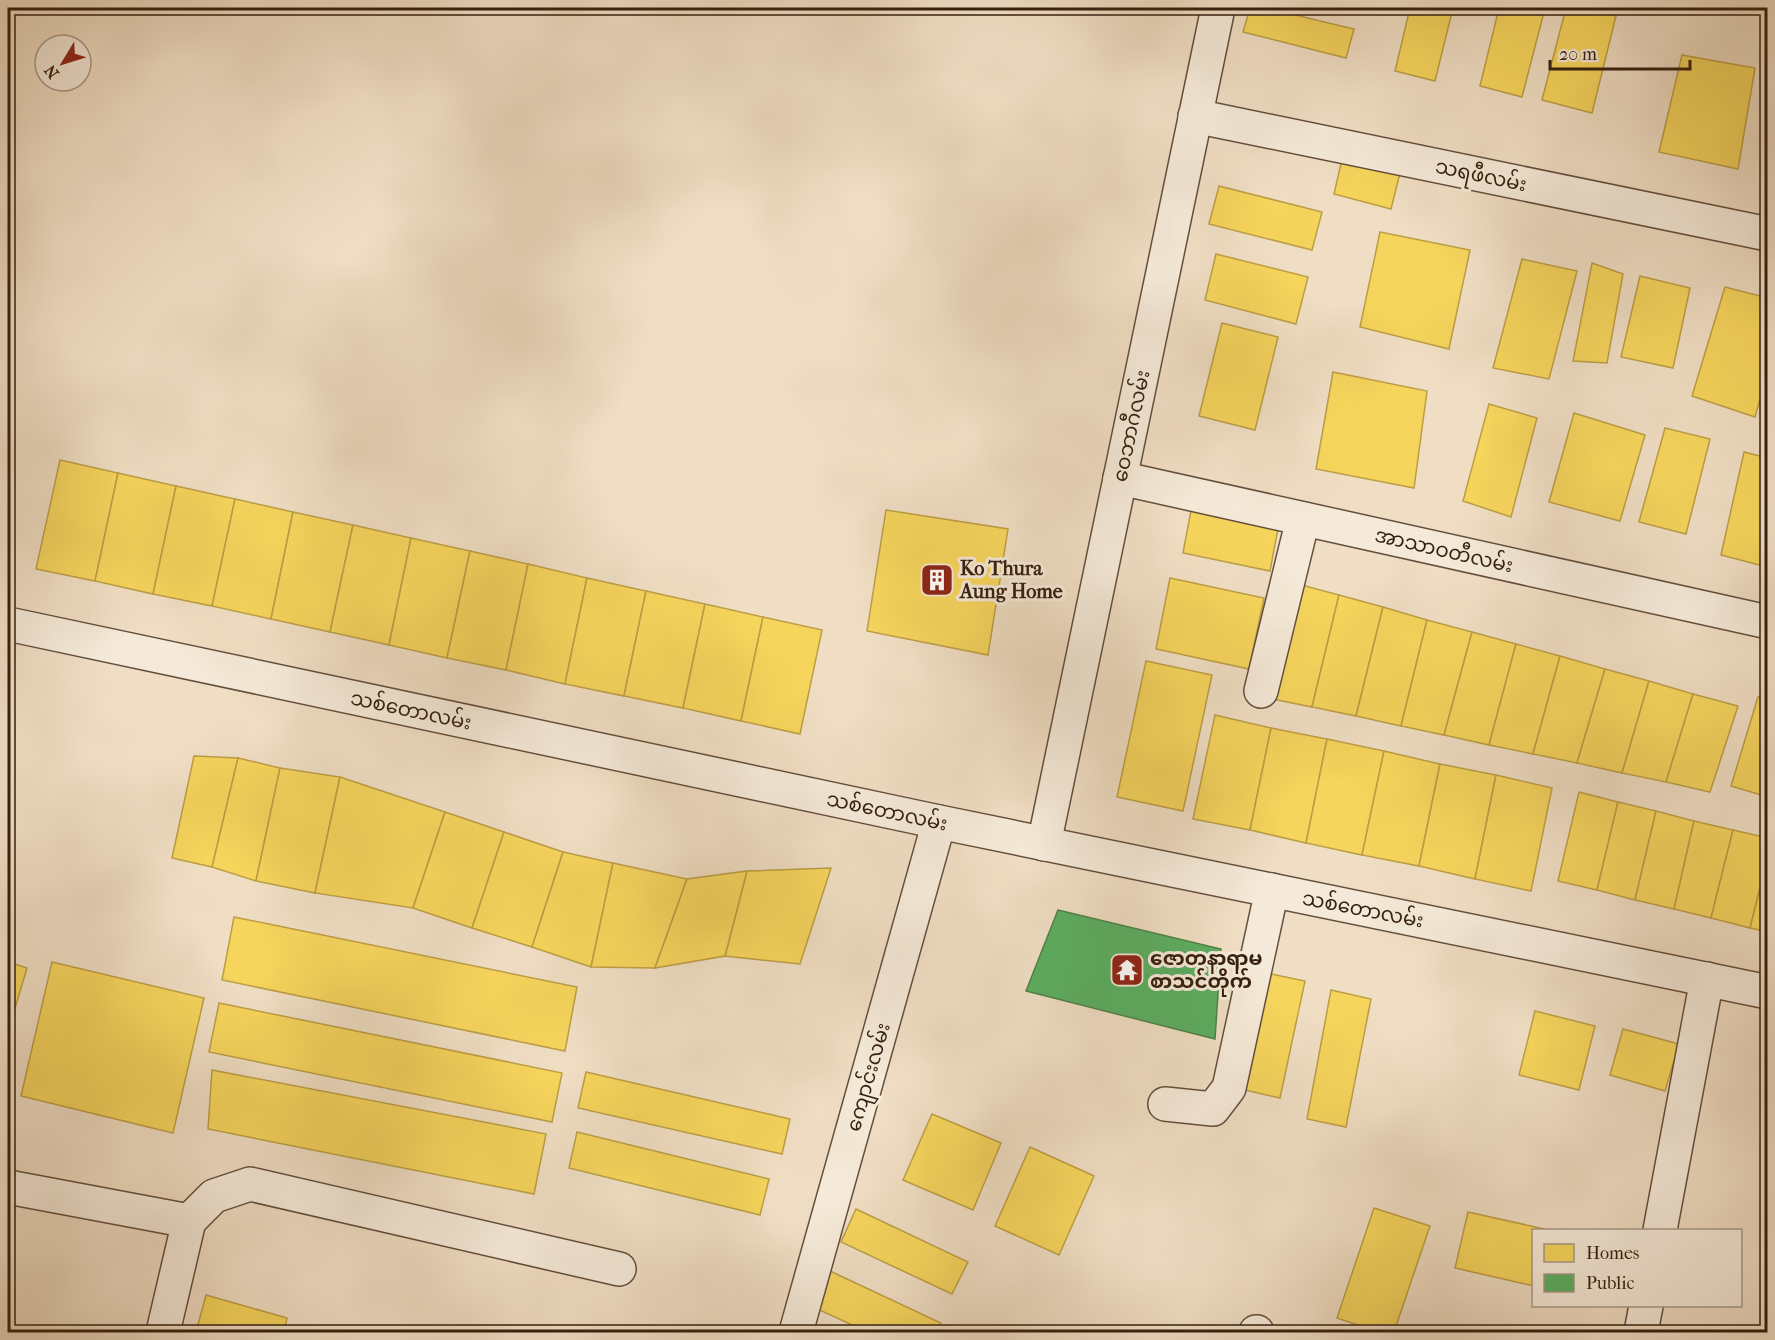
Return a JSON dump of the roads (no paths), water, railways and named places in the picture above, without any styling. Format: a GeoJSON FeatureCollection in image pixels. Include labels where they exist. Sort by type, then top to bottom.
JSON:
{"type":"FeatureCollection","features":[{"type":"Feature","properties":{"kind":"street","name":"ဝေဘာဂီလမ်း"},"geometry":{"type":"LineString","coordinates":[[1044,844],[1218,8]]}},
{"type":"Feature","properties":{"kind":"street","name":"သရဖီလမ်း"},"geometry":{"type":"LineString","coordinates":[[1195,116],[1767,234]]}},
{"type":"Feature","properties":{"kind":"street","name":"အာသာဝတီလမ်း"},"geometry":{"type":"LineString","coordinates":[[1120,478],[1767,622]]}},
{"type":"Feature","properties":{"kind":"street"},"geometry":{"type":"LineString","coordinates":[[1261,692],[1303,519]]}},
{"type":"Feature","properties":{"kind":"street","name":"သစ်တောလမ်း"},"geometry":{"type":"LineString","coordinates":[[8,624],[1044,844],[1767,992]]}},
{"type":"Feature","properties":{"kind":"street","name":"ကျောင်းလမ်း"},"geometry":{"type":"LineString","coordinates":[[796,1332],[939,822]]}},
{"type":"Feature","properties":{"kind":"street"},"geometry":{"type":"LineString","coordinates":[[1165,1104],[1213,1109],[1228,1088],[1272,890]]}},
{"type":"Feature","properties":{"kind":"street"},"geometry":{"type":"LineString","coordinates":[[1660,1229],[1707,979]]}},
{"type":"Feature","properties":{"kind":"street"},"geometry":{"type":"LineString","coordinates":[[163,1332],[189,1221],[214,1196],[250,1185],[619,1269]]}},
{"type":"Feature","properties":{"kind":"street"},"geometry":{"type":"LineString","coordinates":[[8,1187],[189,1221]]}},
{"type":"Feature","properties":{"kind":"street"},"geometry":{"type":"LineString","coordinates":[[1641,1332],[1646,1307]]}},
{"type":"Feature","properties":{"kind":"place","name":"Ko Thura Aung Home"},"geometry":{"type":"Point","coordinates":[937,580]}},
{"type":"Feature","properties":{"kind":"place","name":"ဇောတနာရာမ စာသင်တိုက်"},"geometry":{"type":"Point","coordinates":[1127,970]}}]}
